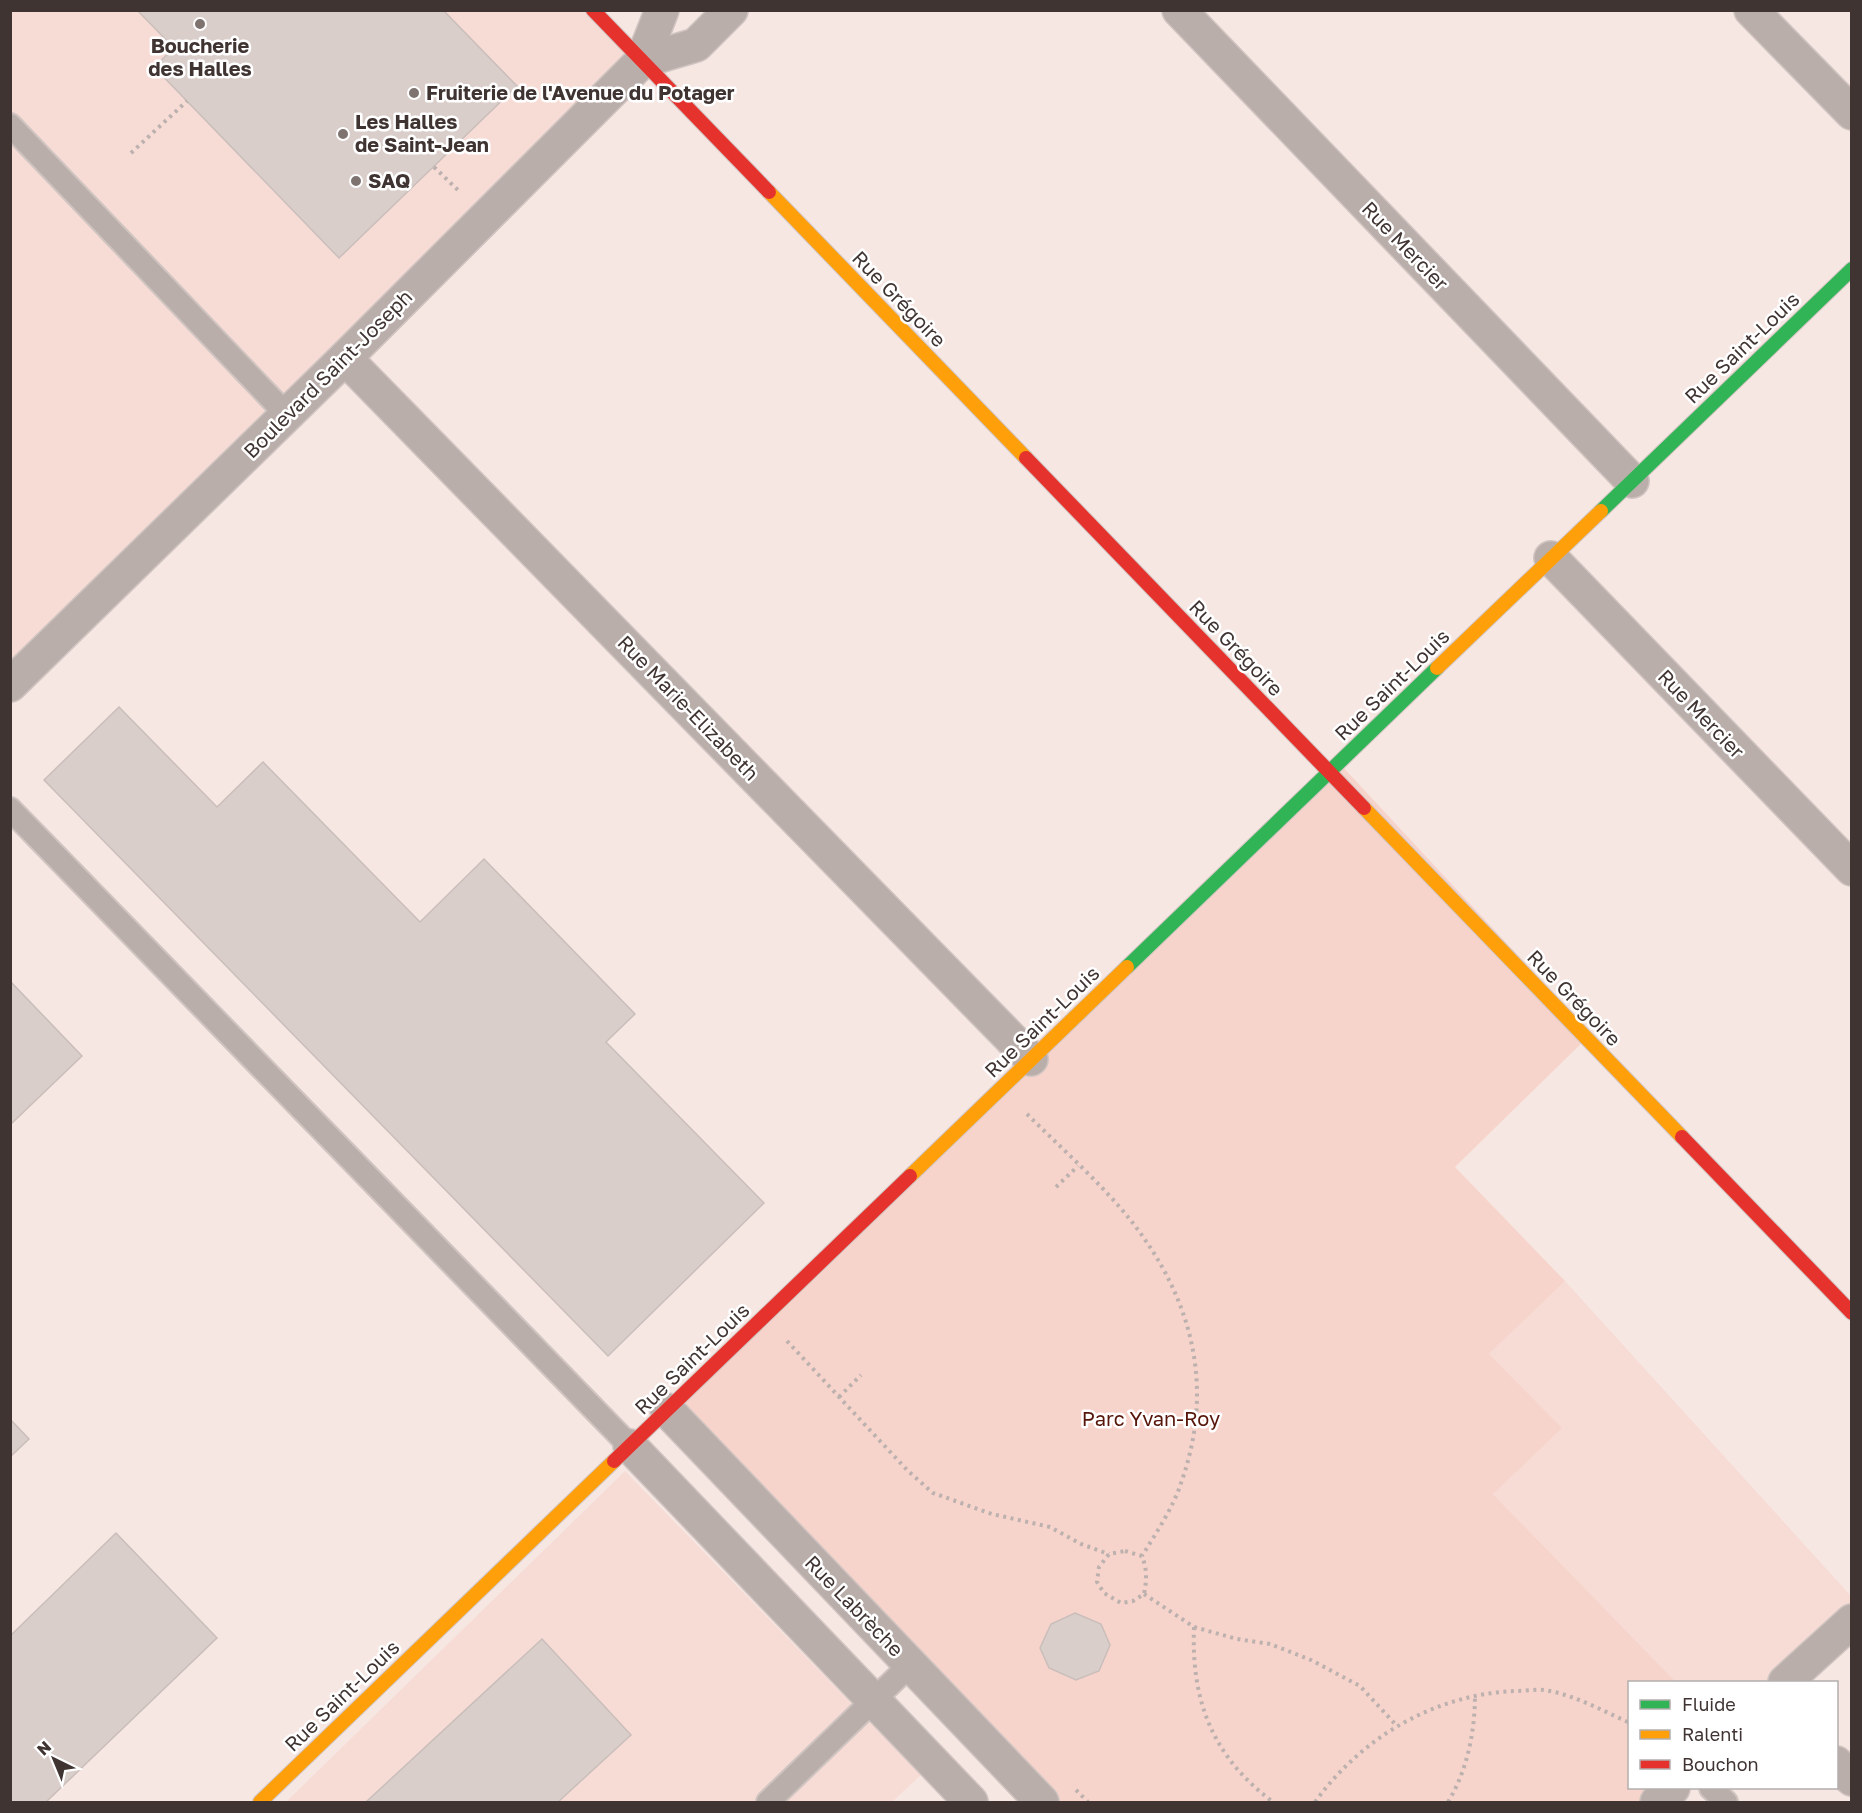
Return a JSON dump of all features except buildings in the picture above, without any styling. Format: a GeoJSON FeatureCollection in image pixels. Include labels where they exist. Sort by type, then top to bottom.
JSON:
{"type":"FeatureCollection","features":[{"type":"Feature","properties":{"kind":"street","name":"Rue Grégoire"},"geometry":{"type":"LineString","coordinates":[[593,10],[1851,1313]]}},
{"type":"Feature","properties":{"kind":"street","name":"Boulevard Saint-Joseph"},"geometry":{"type":"LineString","coordinates":[[10,685],[345,358],[642,61],[662,10]]}},
{"type":"Feature","properties":{"kind":"street","name":"Boulevard Saint-Joseph"},"geometry":{"type":"LineString","coordinates":[[642,61],[696,45],[731,10]]}},
{"type":"Feature","properties":{"kind":"street","name":"Rue Mercier"},"geometry":{"type":"LineString","coordinates":[[1179,10],[1632,481]]}},
{"type":"Feature","properties":{"kind":"street"},"geometry":{"type":"LineString","coordinates":[[1752,10],[1851,113]]}},
{"type":"Feature","properties":{"kind":"street","name":"Rue Saint-Louis"},"geometry":{"type":"LineString","coordinates":[[260,1803],[1851,269]]}},
{"type":"Feature","properties":{"kind":"street","name":"Rue Marie-Elizabeth"},"geometry":{"type":"LineString","coordinates":[[345,358],[1031,1059]]}},
{"type":"Feature","properties":{"kind":"street","name":"Rue Mercier"},"geometry":{"type":"LineString","coordinates":[[1551,558],[1851,869]]}},
{"type":"Feature","properties":{"kind":"street","name":"Rue Labrèche"},"geometry":{"type":"LineString","coordinates":[[667,1410],[1042,1803]]}},
{"type":"Feature","properties":{"kind":"street"},"geometry":{"type":"LineString","coordinates":[[630,1446],[972,1803]]}},
{"type":"Feature","properties":{"kind":"street"},"geometry":{"type":"LineString","coordinates":[[1787,1681],[1851,1621]]}},
{"type":"Feature","properties":{"kind":"street"},"geometry":{"type":"LineString","coordinates":[[1838,1765],[1851,1779]]}},
{"type":"Feature","properties":{"kind":"street"},"geometry":{"type":"LineString","coordinates":[[1657,1803],[1672,1789]]}},
{"type":"Feature","properties":{"kind":"lane"},"geometry":{"type":"LineString","coordinates":[[10,125],[287,415]]}},
{"type":"Feature","properties":{"kind":"lane"},"geometry":{"type":"LineString","coordinates":[[10,808],[630,1446]]}},
{"type":"Feature","properties":{"kind":"lane"},"geometry":{"type":"LineString","coordinates":[[768,1803],[910,1665]]}},
{"type":"Feature","properties":{"kind":"lane"},"geometry":{"type":"LineString","coordinates":[[1712,1789],[1726,1803]]}},
{"type":"Feature","properties":{"kind":"path"},"geometry":{"type":"LineString","coordinates":[[131,153],[187,101]]}},
{"type":"Feature","properties":{"kind":"path"},"geometry":{"type":"LineString","coordinates":[[1001,1088],[1132,1222],[1178,1295],[1192,1336],[1198,1399],[1191,1445],[1181,1484],[1142,1556],[1147,1569],[1144,1594]]}},
{"type":"Feature","properties":{"kind":"path"},"geometry":{"type":"LineString","coordinates":[[1056,1187],[1078,1166]]}},
{"type":"Feature","properties":{"kind":"path"},"geometry":{"type":"LineString","coordinates":[[764,1317],[908,1471],[933,1493],[992,1514],[1050,1527],[1081,1544],[1110,1554],[1125,1551],[1142,1556]]}},
{"type":"Feature","properties":{"kind":"path"},"geometry":{"type":"LineString","coordinates":[[839,1397],[861,1375]]}},
{"type":"Feature","properties":{"kind":"path"},"geometry":{"type":"LineString","coordinates":[[1110,1554],[1100,1567],[1097,1582],[1104,1593],[1120,1603],[1133,1601],[1144,1594]]}},
{"type":"Feature","properties":{"kind":"path"},"geometry":{"type":"LineString","coordinates":[[1144,1594],[1194,1627],[1237,1640],[1270,1644],[1311,1660],[1360,1686],[1396,1725]]}},
{"type":"Feature","properties":{"kind":"path"},"geometry":{"type":"LineString","coordinates":[[1194,1627],[1196,1683],[1211,1734],[1235,1770],[1273,1803]]}},
{"type":"Feature","properties":{"kind":"path"},"geometry":{"type":"LineString","coordinates":[[1315,1803],[1334,1776],[1396,1725],[1448,1702],[1486,1692],[1544,1690],[1590,1705],[1628,1723]]}},
{"type":"Feature","properties":{"kind":"path"},"geometry":{"type":"LineString","coordinates":[[1448,1803],[1467,1757],[1475,1726],[1475,1695]]}},
{"type":"Feature","properties":{"kind":"shaded area"},"geometry":{"type":"Polygon","coordinates":[[[11,11],[593,11],[642,61],[11,684],[11,11]]]}},
{"type":"Feature","properties":{"kind":"shaded area"},"geometry":{"type":"Polygon","coordinates":[[[1565,1281],[1851,1596],[1851,1621],[1786,1681],[1675,1681],[1493,1494],[1489,1354],[1565,1281]]]}},
{"type":"Feature","properties":{"kind":"shaded area"},"geometry":{"type":"Polygon","coordinates":[[[625,1471],[921,1775],[892,1802],[286,1802],[625,1471]]]}},
{"type":"Feature","properties":{"kind":"green space","name":"Parc Yvan-Roy"},"geometry":{"type":"Polygon","coordinates":[[[1340,764],[1591,1034],[1455,1167],[1565,1281],[1489,1354],[1562,1428],[1493,1494],[1675,1681],[1628,1681],[1628,1789],[1672,1789],[1657,1802],[1041,1802],[664,1406],[1340,764]]]}},
{"type":"Feature","properties":{"kind":"traffic: fast"},"geometry":{"type":"LineString","coordinates":[[1601,511],[1852,269]]}},
{"type":"Feature","properties":{"kind":"traffic: fast"},"geometry":{"type":"LineString","coordinates":[[1127,967],[1437,668]]}},
{"type":"Feature","properties":{"kind":"traffic: slow"},"geometry":{"type":"LineString","coordinates":[[769,192],[1026,458]]}},
{"type":"Feature","properties":{"kind":"traffic: slow"},"geometry":{"type":"LineString","coordinates":[[1437,668],[1601,511]]}},
{"type":"Feature","properties":{"kind":"traffic: slow"},"geometry":{"type":"LineString","coordinates":[[1364,808],[1682,1137]]}},
{"type":"Feature","properties":{"kind":"traffic: slow"},"geometry":{"type":"LineString","coordinates":[[910,1176],[1127,967]]}},
{"type":"Feature","properties":{"kind":"traffic: slow"},"geometry":{"type":"LineString","coordinates":[[260,1802],[614,1461]]}},
{"type":"Feature","properties":{"kind":"traffic: jam"},"geometry":{"type":"LineString","coordinates":[[593,10],[769,192]]}},
{"type":"Feature","properties":{"kind":"traffic: jam"},"geometry":{"type":"LineString","coordinates":[[1026,458],[1364,808]]}},
{"type":"Feature","properties":{"kind":"traffic: jam"},"geometry":{"type":"LineString","coordinates":[[1682,1137],[1852,1313]]}},
{"type":"Feature","properties":{"kind":"traffic: jam"},"geometry":{"type":"LineString","coordinates":[[614,1461],[910,1176]]}},
{"type":"Feature","properties":{"kind":"place","name":"Boucherie des Halles"},"geometry":{"type":"Point","coordinates":[200,24]}},
{"type":"Feature","properties":{"kind":"place","name":"Fruiterie de l'Avenue du Potager"},"geometry":{"type":"Point","coordinates":[414,93]}},
{"type":"Feature","properties":{"kind":"place","name":"Les Halles de Saint-Jean"},"geometry":{"type":"Point","coordinates":[343,134]}},
{"type":"Feature","properties":{"kind":"place","name":"SAQ"},"geometry":{"type":"Point","coordinates":[356,181]}}]}
